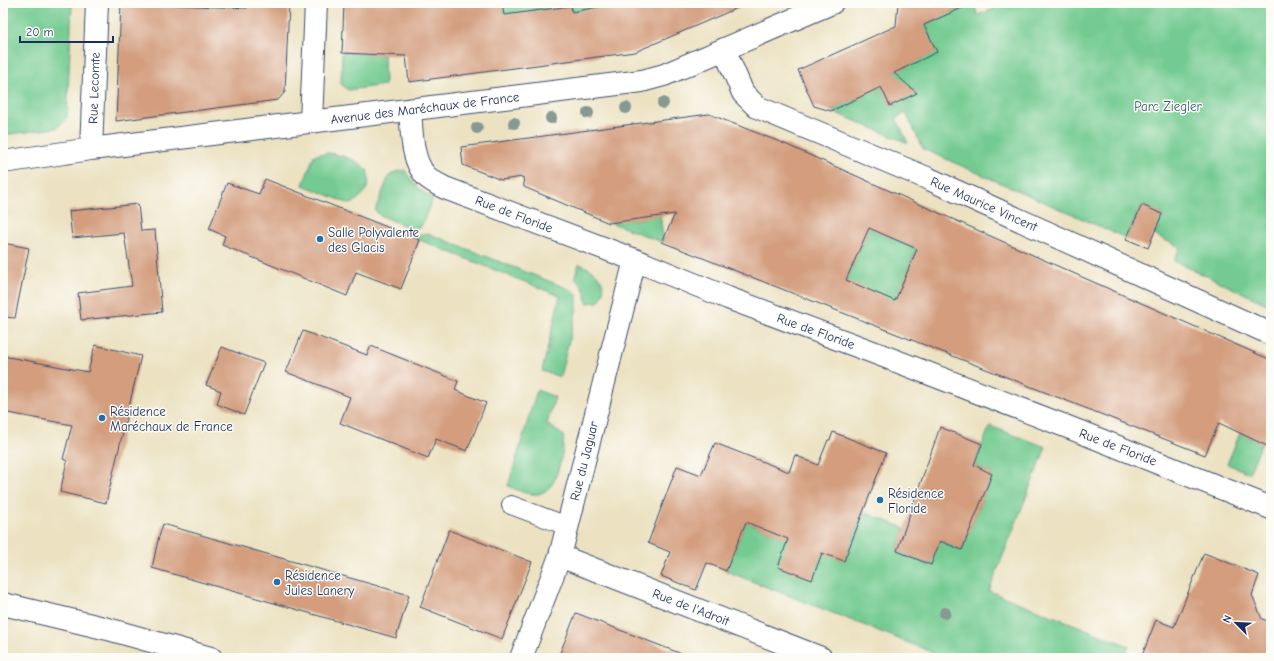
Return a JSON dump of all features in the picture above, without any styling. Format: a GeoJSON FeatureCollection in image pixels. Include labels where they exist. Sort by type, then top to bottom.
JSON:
{"type":"FeatureCollection","features":[{"type":"Feature","properties":{"kind":"street","name":"Rue Lecomte"},"geometry":{"type":"LineString","coordinates":[[91,149],[97,3]]}},
{"type":"Feature","properties":{"kind":"street"},"geometry":{"type":"LineString","coordinates":[[311,122],[316,3]]}},
{"type":"Feature","properties":{"kind":"street","name":"Avenue des Maréchaux de France"},"geometry":{"type":"LineString","coordinates":[[3,162],[91,149],[642,81],[664,75],[832,3]]}},
{"type":"Feature","properties":{"kind":"street","name":"Rue Maurice Vincent"},"geometry":{"type":"LineString","coordinates":[[724,49],[743,93],[757,107],[926,178],[1271,334]]}},
{"type":"Feature","properties":{"kind":"street","name":"Rue de Floride"},"geometry":{"type":"LineString","coordinates":[[410,110],[414,148],[418,164],[427,177],[445,188],[1100,440],[1271,508]]}},
{"type":"Feature","properties":{"kind":"street","name":"Rue du Jaguar"},"geometry":{"type":"LineString","coordinates":[[521,658],[560,556],[635,260]]}},
{"type":"Feature","properties":{"kind":"street","name":"Rue de l'Adroit"},"geometry":{"type":"LineString","coordinates":[[560,556],[822,658]]}},
{"type":"Feature","properties":{"kind":"street"},"geometry":{"type":"LineString","coordinates":[[3,604],[77,621],[211,658]]}},
{"type":"Feature","properties":{"kind":"lane"},"geometry":{"type":"LineString","coordinates":[[511,505],[567,526]]}},
{"type":"Feature","properties":{"kind":"green space"},"geometry":{"type":"Polygon","coordinates":[[[3,3],[72,3],[67,118],[57,128],[3,135],[3,3]]]}},
{"type":"Feature","properties":{"kind":"green space"},"geometry":{"type":"Polygon","coordinates":[[[175,3],[248,3],[247,26],[204,10],[204,6],[175,5],[175,3]]]}},
{"type":"Feature","properties":{"kind":"green space"},"geometry":{"type":"Polygon","coordinates":[[[502,3],[558,3],[558,8],[505,27],[502,3]]]}},
{"type":"Feature","properties":{"kind":"green space"},"geometry":{"type":"Polygon","coordinates":[[[570,3],[632,3],[572,13],[570,3]]]}},
{"type":"Feature","properties":{"kind":"green space","name":"Parc Ziegler"},"geometry":{"type":"Polygon","coordinates":[[[973,3],[978,15],[994,9],[992,3],[1271,3],[1271,306],[1174,261],[1180,247],[1154,235],[1163,215],[1142,205],[1126,238],[923,149],[906,113],[896,118],[908,143],[831,111],[858,98],[894,73],[936,52],[924,25],[973,3]]]}},
{"type":"Feature","properties":{"kind":"green space"},"geometry":{"type":"Polygon","coordinates":[[[342,53],[384,55],[385,85],[348,90],[341,84],[342,53]]]}},
{"type":"Feature","properties":{"kind":"green space"},"geometry":{"type":"Polygon","coordinates":[[[327,153],[348,158],[359,163],[367,170],[369,178],[368,186],[364,193],[353,203],[350,204],[303,185],[314,155],[327,153]]]}},
{"type":"Feature","properties":{"kind":"green space"},"geometry":{"type":"Polygon","coordinates":[[[405,170],[410,179],[424,193],[433,198],[421,227],[411,228],[379,215],[375,210],[389,176],[395,172],[405,170]]]}},
{"type":"Feature","properties":{"kind":"green space"},"geometry":{"type":"Polygon","coordinates":[[[658,194],[663,239],[662,242],[588,214],[630,220],[646,218],[643,195],[658,194]]]}},
{"type":"Feature","properties":{"kind":"green space"},"geometry":{"type":"Polygon","coordinates":[[[869,228],[917,249],[907,271],[917,276],[956,333],[846,281],[869,228]]]}},
{"type":"Feature","properties":{"kind":"green space"},"geometry":{"type":"Polygon","coordinates":[[[427,233],[574,291],[577,295],[577,308],[560,377],[542,371],[560,296],[412,237],[427,233]]]}},
{"type":"Feature","properties":{"kind":"green space"},"geometry":{"type":"Polygon","coordinates":[[[579,264],[585,266],[596,274],[603,284],[604,290],[598,302],[587,303],[584,289],[574,278],[579,264]]]}},
{"type":"Feature","properties":{"kind":"green space"},"geometry":{"type":"Polygon","coordinates":[[[537,390],[555,397],[547,424],[563,435],[564,439],[561,459],[553,483],[545,491],[531,494],[508,486],[537,390]]]}},
{"type":"Feature","properties":{"kind":"green space"},"geometry":{"type":"Polygon","coordinates":[[[1271,422],[1249,473],[1227,464],[1240,433],[1252,439],[1271,422]]]}},
{"type":"Feature","properties":{"kind":"green space"},"geometry":{"type":"Polygon","coordinates":[[[990,426],[1046,447],[989,591],[1129,646],[1124,658],[947,658],[726,571],[746,522],[844,561],[863,512],[905,528],[897,551],[930,565],[940,541],[962,550],[992,474],[974,465],[990,426]]]}},
{"type":"Feature","properties":{"kind":"building"},"geometry":{"type":"Polygon","coordinates":[[[121,3],[175,3],[175,5],[247,8],[248,3],[289,3],[285,92],[278,100],[116,121],[121,3]]]}},
{"type":"Feature","properties":{"kind":"building"},"geometry":{"type":"Polygon","coordinates":[[[344,3],[502,3],[504,15],[571,6],[572,12],[619,3],[749,3],[635,52],[409,82],[406,56],[342,53],[344,3]]]}},
{"type":"Feature","properties":{"kind":"building"},"geometry":{"type":"Polygon","coordinates":[[[898,3],[973,3],[924,25],[937,52],[894,73],[917,93],[890,106],[881,87],[831,111],[814,106],[798,70],[896,26],[898,3]]]}},
{"type":"Feature","properties":{"kind":"building"},"geometry":{"type":"Polygon","coordinates":[[[709,114],[785,144],[1271,360],[1271,448],[1219,423],[1205,455],[662,242],[675,214],[609,223],[524,187],[523,177],[501,180],[463,165],[461,147],[709,114]],[[869,228],[846,280],[895,301],[917,249],[869,228]]]}},
{"type":"Feature","properties":{"kind":"building","name":"Salle Polyvalente des Glacis"},"geometry":{"type":"Polygon","coordinates":[[[265,179],[420,240],[401,289],[356,272],[347,296],[222,245],[225,236],[209,229],[227,183],[259,194],[265,179]]]}},
{"type":"Feature","properties":{"kind":"building"},"geometry":{"type":"Polygon","coordinates":[[[138,204],[141,231],[155,230],[162,312],[81,320],[78,293],[132,286],[124,233],[72,238],[69,211],[138,204]]]}},
{"type":"Feature","properties":{"kind":"building"},"geometry":{"type":"Polygon","coordinates":[[[1142,205],[1162,214],[1148,248],[1126,239],[1142,205]]]}},
{"type":"Feature","properties":{"kind":"building"},"geometry":{"type":"Polygon","coordinates":[[[3,243],[29,248],[15,318],[3,317],[3,243]]]}},
{"type":"Feature","properties":{"kind":"building"},"geometry":{"type":"Polygon","coordinates":[[[303,331],[367,355],[371,346],[458,381],[455,390],[486,403],[467,451],[436,439],[428,458],[340,423],[350,397],[286,372],[303,331]]]}},
{"type":"Feature","properties":{"kind":"building","name":"Résidence Maréchaux de France"},"geometry":{"type":"Polygon","coordinates":[[[95,345],[141,356],[106,503],[60,492],[67,461],[63,459],[72,425],[3,412],[3,356],[88,372],[95,345]]]}},
{"type":"Feature","properties":{"kind":"building"},"geometry":{"type":"Polygon","coordinates":[[[222,347],[264,363],[244,415],[217,404],[221,391],[206,385],[222,347]]]}},
{"type":"Feature","properties":{"kind":"building"},"geometry":{"type":"Polygon","coordinates":[[[940,427],[982,444],[974,465],[992,474],[962,550],[940,541],[931,565],[897,551],[940,427]]]}},
{"type":"Feature","properties":{"kind":"building","name":"Résidence Floride"},"geometry":{"type":"Polygon","coordinates":[[[833,432],[886,453],[844,561],[822,553],[812,580],[778,567],[788,539],[746,522],[726,571],[707,563],[696,590],[661,576],[670,552],[648,543],[677,466],[701,475],[715,443],[789,472],[795,455],[818,465],[828,440],[830,440],[833,432]]]}},
{"type":"Feature","properties":{"kind":"building","name":"Résidence Jules Lanery"},"geometry":{"type":"Polygon","coordinates":[[[163,524],[409,595],[396,638],[152,568],[163,524]]]}},
{"type":"Feature","properties":{"kind":"building"},"geometry":{"type":"Polygon","coordinates":[[[449,530],[532,562],[502,639],[420,607],[449,530]]]}},
{"type":"Feature","properties":{"kind":"building"},"geometry":{"type":"Polygon","coordinates":[[[1204,553],[1259,575],[1252,595],[1262,619],[1271,622],[1271,658],[1141,658],[1156,620],[1174,627],[1204,553]]]}},
{"type":"Feature","properties":{"kind":"building"},"geometry":{"type":"Polygon","coordinates":[[[576,613],[687,656],[687,658],[558,658],[576,613]]]}},
{"type":"Feature","properties":{"kind":"place","name":"Salle Polyvalente des Glacis"},"geometry":{"type":"Point","coordinates":[320,239]}},
{"type":"Feature","properties":{"kind":"place","name":"Résidence Maréchaux de France"},"geometry":{"type":"Point","coordinates":[102,418]}},
{"type":"Feature","properties":{"kind":"place","name":"Résidence Floride"},"geometry":{"type":"Point","coordinates":[880,500]}},
{"type":"Feature","properties":{"kind":"place","name":"Résidence Jules Lanery"},"geometry":{"type":"Point","coordinates":[277,582]}}]}
